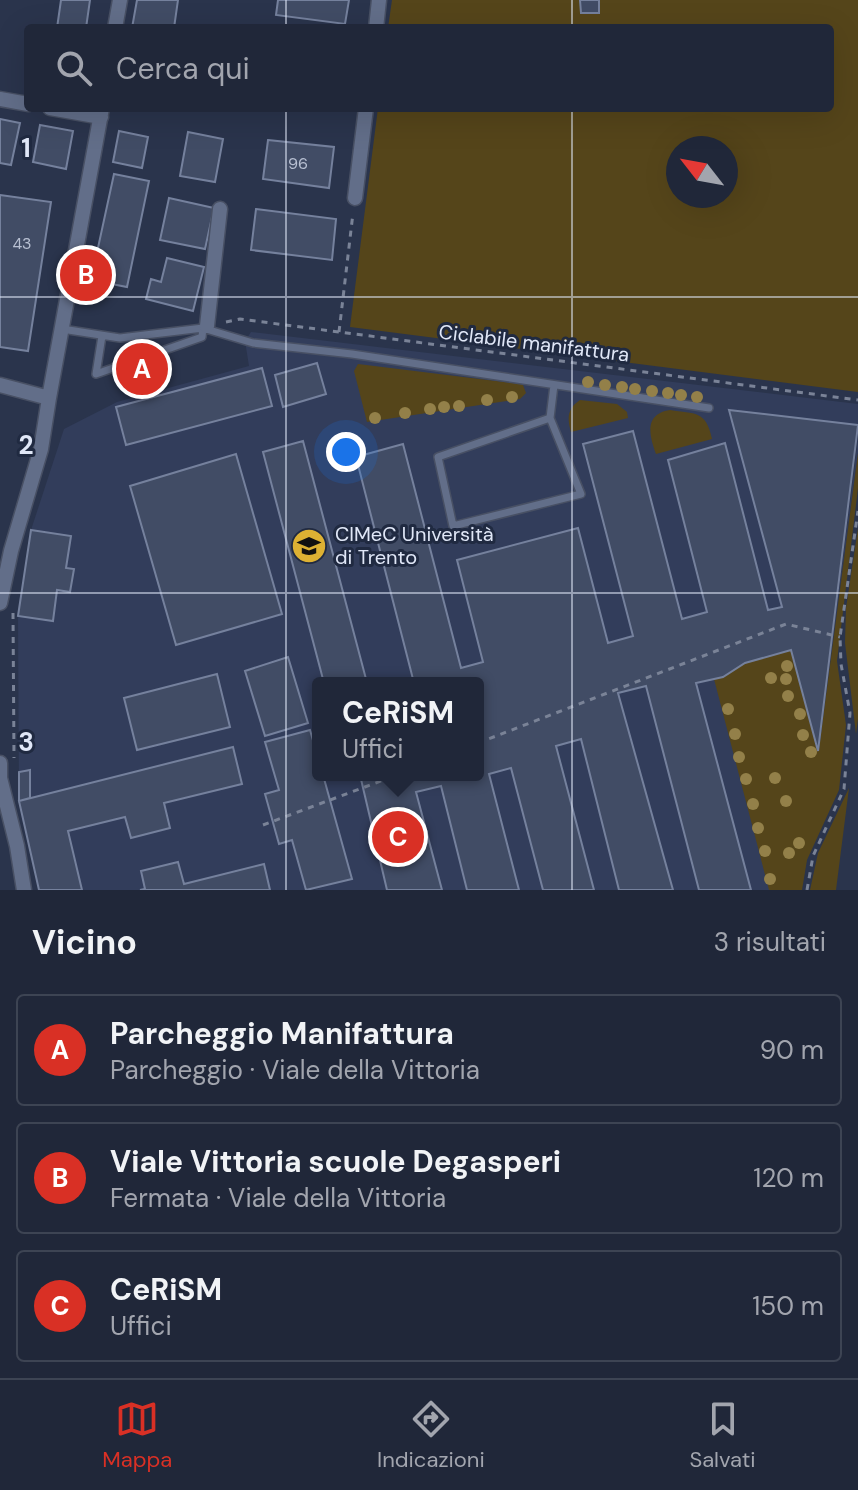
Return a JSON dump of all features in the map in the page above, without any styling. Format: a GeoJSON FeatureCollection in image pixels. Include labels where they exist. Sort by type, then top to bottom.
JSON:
{"type":"FeatureCollection","features":[{"type":"Feature","properties":{"kind":"street"},"geometry":{"type":"LineString","coordinates":[[116,24],[120,0]]}},
{"type":"Feature","properties":{"kind":"street"},"geometry":{"type":"LineString","coordinates":[[376,24],[379,0]]}},
{"type":"Feature","properties":{"kind":"street"},"geometry":{"type":"LineString","coordinates":[[0,99],[24,103]]}},
{"type":"Feature","properties":{"kind":"street"},"geometry":{"type":"LineString","coordinates":[[7,602],[11,551],[41,449],[102,112]]}},
{"type":"Feature","properties":{"kind":"street"},"geometry":{"type":"LineString","coordinates":[[355,198],[366,112]]}},
{"type":"Feature","properties":{"kind":"street"},"geometry":{"type":"LineString","coordinates":[[205,327],[220,209]]}},
{"type":"Feature","properties":{"kind":"street"},"geometry":{"type":"LineString","coordinates":[[0,385],[49,398]]}},
{"type":"Feature","properties":{"kind":"street"},"geometry":{"type":"LineString","coordinates":[[7,764],[0,778],[24,890]]}},
{"type":"Feature","properties":{"kind":"lane"},"geometry":{"type":"LineString","coordinates":[[62,329],[120,338],[205,327],[253,343],[367,356],[709,408]]}},
{"type":"Feature","properties":{"kind":"lane"},"geometry":{"type":"LineString","coordinates":[[102,336],[96,374],[202,337],[205,327]]}},
{"type":"Feature","properties":{"kind":"lane"},"geometry":{"type":"LineString","coordinates":[[550,418],[438,457],[453,526],[581,494],[550,418],[554,385]]}},
{"type":"Feature","properties":{"kind":"path"},"geometry":{"type":"LineString","coordinates":[[339,332],[355,198]]}},
{"type":"Feature","properties":{"kind":"path","name":"Ciclabile manifattura"},"geometry":{"type":"LineString","coordinates":[[205,327],[240,319],[858,400]]}},
{"type":"Feature","properties":{"kind":"path"},"geometry":{"type":"LineString","coordinates":[[807,890],[813,856],[844,789],[850,713],[841,664],[840,637],[858,511]]}},
{"type":"Feature","properties":{"kind":"path"},"geometry":{"type":"LineString","coordinates":[[7,602],[12,616],[7,764]]}},
{"type":"Feature","properties":{"kind":"path"},"geometry":{"type":"LineString","coordinates":[[484,741],[786,624],[840,637]]}},
{"type":"Feature","properties":{"kind":"path"},"geometry":{"type":"LineString","coordinates":[[263,825],[381,781]]}},
{"type":"Feature","properties":{"kind":"shaded area"},"geometry":{"type":"Polygon","coordinates":[[[392,0],[858,0],[858,392],[350,327],[377,112],[834,112],[834,24],[389,24],[392,0]]]}},
{"type":"Feature","properties":{"kind":"shaded area"},"geometry":{"type":"Polygon","coordinates":[[[251,332],[858,404],[858,425],[729,410],[782,607],[768,610],[725,444],[707,612],[682,619],[633,432],[584,444],[633,636],[608,643],[578,528],[457,560],[483,662],[461,668],[403,445],[356,457],[412,677],[366,677],[303,441],[263,452],[322,677],[312,677],[312,737],[310,730],[266,743],[279,790],[265,794],[280,843],[292,840],[306,890],[39,890],[19,801],[18,616],[31,530],[64,429],[117,402],[249,366],[245,341],[251,332]],[[317,364],[275,375],[283,406],[326,394],[317,364]],[[262,368],[116,407],[125,445],[271,406],[262,368]],[[235,455],[130,486],[177,645],[282,614],[235,455]],[[287,658],[245,671],[265,736],[307,723],[287,658]],[[217,674],[124,698],[137,749],[230,727],[217,674]]]}},
{"type":"Feature","properties":{"kind":"shaded area"},"geometry":{"type":"Polygon","coordinates":[[[358,364],[520,384],[526,393],[520,399],[367,422],[354,371],[358,364]]]}},
{"type":"Feature","properties":{"kind":"shaded area"},"geometry":{"type":"Polygon","coordinates":[[[580,400],[617,404],[627,412],[628,418],[571,432],[569,414],[580,400]]]}},
{"type":"Feature","properties":{"kind":"shaded area"},"geometry":{"type":"Polygon","coordinates":[[[662,412],[693,413],[703,418],[712,439],[656,454],[650,433],[652,421],[662,412]]]}},
{"type":"Feature","properties":{"kind":"shaded area"},"geometry":{"type":"Polygon","coordinates":[[[858,438],[858,453],[822,726],[858,438]]]}},
{"type":"Feature","properties":{"kind":"shaded area"},"geometry":{"type":"Polygon","coordinates":[[[858,453],[858,488],[837,661],[846,725],[839,790],[807,860],[802,890],[769,890],[714,679],[745,663],[791,650],[819,749],[858,453]]]}},
{"type":"Feature","properties":{"kind":"shaded area"},"geometry":{"type":"Polygon","coordinates":[[[858,528],[856,734],[845,643],[846,608],[858,528]]]}},
{"type":"Feature","properties":{"kind":"shaded area"},"geometry":{"type":"Polygon","coordinates":[[[723,677],[819,748],[800,890],[751,890],[696,683],[723,677]]]}},
{"type":"Feature","properties":{"kind":"shaded area"},"geometry":{"type":"Polygon","coordinates":[[[646,686],[699,890],[673,890],[618,693],[646,686]]]}},
{"type":"Feature","properties":{"kind":"shaded area"},"geometry":{"type":"Polygon","coordinates":[[[581,739],[619,890],[594,890],[556,746],[581,739]]]}},
{"type":"Feature","properties":{"kind":"shaded area"},"geometry":{"type":"Polygon","coordinates":[[[511,768],[543,890],[519,890],[489,774],[511,768]]]}},
{"type":"Feature","properties":{"kind":"shaded area"},"geometry":{"type":"Polygon","coordinates":[[[325,781],[361,781],[387,890],[313,890],[352,879],[325,781]]]}},
{"type":"Feature","properties":{"kind":"shaded area"},"geometry":{"type":"Polygon","coordinates":[[[441,786],[467,890],[442,890],[416,792],[441,786]]]}},
{"type":"Feature","properties":{"kind":"shaded area"},"geometry":{"type":"Polygon","coordinates":[[[849,788],[836,890],[810,890],[818,853],[849,788]]]}},
{"type":"Feature","properties":{"kind":"building"},"geometry":{"type":"Polygon","coordinates":[[[61,0],[90,0],[87,24],[58,24],[61,0]]]}},
{"type":"Feature","properties":{"kind":"building"},"geometry":{"type":"Polygon","coordinates":[[[137,0],[178,0],[175,24],[133,24],[137,0]]]}},
{"type":"Feature","properties":{"kind":"building"},"geometry":{"type":"Polygon","coordinates":[[[278,0],[349,0],[345,24],[276,15],[278,0]]]}},
{"type":"Feature","properties":{"kind":"building"},"geometry":{"type":"Polygon","coordinates":[[[580,0],[599,0],[599,13],[581,13],[580,0]]]}},
{"type":"Feature","properties":{"kind":"building"},"geometry":{"type":"Polygon","coordinates":[[[0,119],[20,123],[11,165],[0,163],[0,119]]]}},
{"type":"Feature","properties":{"kind":"building"},"geometry":{"type":"Polygon","coordinates":[[[40,125],[73,131],[66,169],[33,162],[40,125]]]}},
{"type":"Feature","properties":{"kind":"building"},"geometry":{"type":"Polygon","coordinates":[[[119,131],[148,137],[142,168],[113,162],[119,131]]]}},
{"type":"Feature","properties":{"kind":"building"},"geometry":{"type":"Polygon","coordinates":[[[188,132],[223,139],[215,182],[180,176],[188,132]]]}},
{"type":"Feature","properties":{"kind":"building"},"geometry":{"type":"Polygon","coordinates":[[[268,140],[334,147],[329,188],[263,179],[268,140]]]}},
{"type":"Feature","properties":{"kind":"building"},"geometry":{"type":"Polygon","coordinates":[[[114,174],[149,181],[127,287],[91,280],[114,174]]]}},
{"type":"Feature","properties":{"kind":"building"},"geometry":{"type":"Polygon","coordinates":[[[0,195],[51,202],[28,351],[0,347],[0,195]]]}},
{"type":"Feature","properties":{"kind":"building"},"geometry":{"type":"Polygon","coordinates":[[[169,198],[214,208],[205,249],[160,240],[169,198]]]}},
{"type":"Feature","properties":{"kind":"building"},"geometry":{"type":"Polygon","coordinates":[[[256,209],[336,219],[332,260],[251,250],[256,209]]]}},
{"type":"Feature","properties":{"kind":"building"},"geometry":{"type":"Polygon","coordinates":[[[167,258],[204,267],[193,311],[146,299],[151,279],[161,282],[167,258]]]}},
{"type":"Feature","properties":{"kind":"building"},"geometry":{"type":"Polygon","coordinates":[[[317,363],[326,394],[283,407],[275,375],[317,363]]]}},
{"type":"Feature","properties":{"kind":"building"},"geometry":{"type":"Polygon","coordinates":[[[262,368],[272,406],[126,445],[116,407],[262,368]]]}},
{"type":"Feature","properties":{"kind":"building"},"geometry":{"type":"Polygon","coordinates":[[[729,410],[858,425],[818,751],[791,650],[745,663],[723,677],[696,683],[751,890],[699,890],[646,686],[618,693],[673,890],[619,890],[581,739],[556,746],[594,890],[543,890],[511,768],[489,774],[519,890],[467,890],[441,786],[416,792],[442,890],[387,890],[361,781],[484,781],[484,677],[412,677],[356,457],[403,444],[461,668],[483,662],[457,560],[578,528],[608,643],[633,636],[583,444],[633,431],[682,619],[707,612],[668,460],[725,443],[768,610],[782,607],[729,410]]]}},
{"type":"Feature","properties":{"kind":"building","name":"CIMeC Università di Trento"},"geometry":{"type":"Polygon","coordinates":[[[303,441],[365,677],[322,677],[263,452],[303,441]]]}},
{"type":"Feature","properties":{"kind":"building"},"geometry":{"type":"Polygon","coordinates":[[[236,454],[282,614],[176,645],[130,486],[236,454]]]}},
{"type":"Feature","properties":{"kind":"building"},"geometry":{"type":"Polygon","coordinates":[[[31,530],[71,536],[66,568],[74,569],[70,592],[57,590],[53,621],[18,616],[31,530]]]}},
{"type":"Feature","properties":{"kind":"building"},"geometry":{"type":"Polygon","coordinates":[[[288,657],[308,723],[265,736],[245,671],[288,657]]]}},
{"type":"Feature","properties":{"kind":"building"},"geometry":{"type":"Polygon","coordinates":[[[217,674],[230,727],[137,750],[124,698],[217,674]]]}},
{"type":"Feature","properties":{"kind":"building"},"geometry":{"type":"Polygon","coordinates":[[[310,730],[312,781],[325,781],[352,879],[306,890],[292,840],[279,844],[265,794],[279,790],[265,742],[310,730]]]}},
{"type":"Feature","properties":{"kind":"building"},"geometry":{"type":"Polygon","coordinates":[[[233,747],[242,784],[164,803],[170,828],[131,838],[125,817],[68,831],[82,890],[39,890],[19,801],[233,747]]]}},
{"type":"Feature","properties":{"kind":"building"},"geometry":{"type":"Polygon","coordinates":[[[30,770],[30,798],[19,801],[19,772],[30,770]]]}},
{"type":"Feature","properties":{"kind":"building"},"geometry":{"type":"Polygon","coordinates":[[[178,862],[184,884],[264,864],[270,890],[140,890],[145,889],[141,871],[178,862]]]}},
{"type":"Feature","properties":{"kind":"place","name":"Viale Vittoria scuole Degasperi"},"geometry":{"type":"Point","coordinates":[86,275]}},
{"type":"Feature","properties":{"kind":"place","name":"Parcheggio Manifattura"},"geometry":{"type":"Point","coordinates":[142,369]}},
{"type":"Feature","properties":{"kind":"place","name":"CIMeC Università di Trento"},"geometry":{"type":"Point","coordinates":[309,546]}},
{"type":"Feature","properties":{"kind":"place","name":"CeRiSM"},"geometry":{"type":"Point","coordinates":[398,837]}}]}
